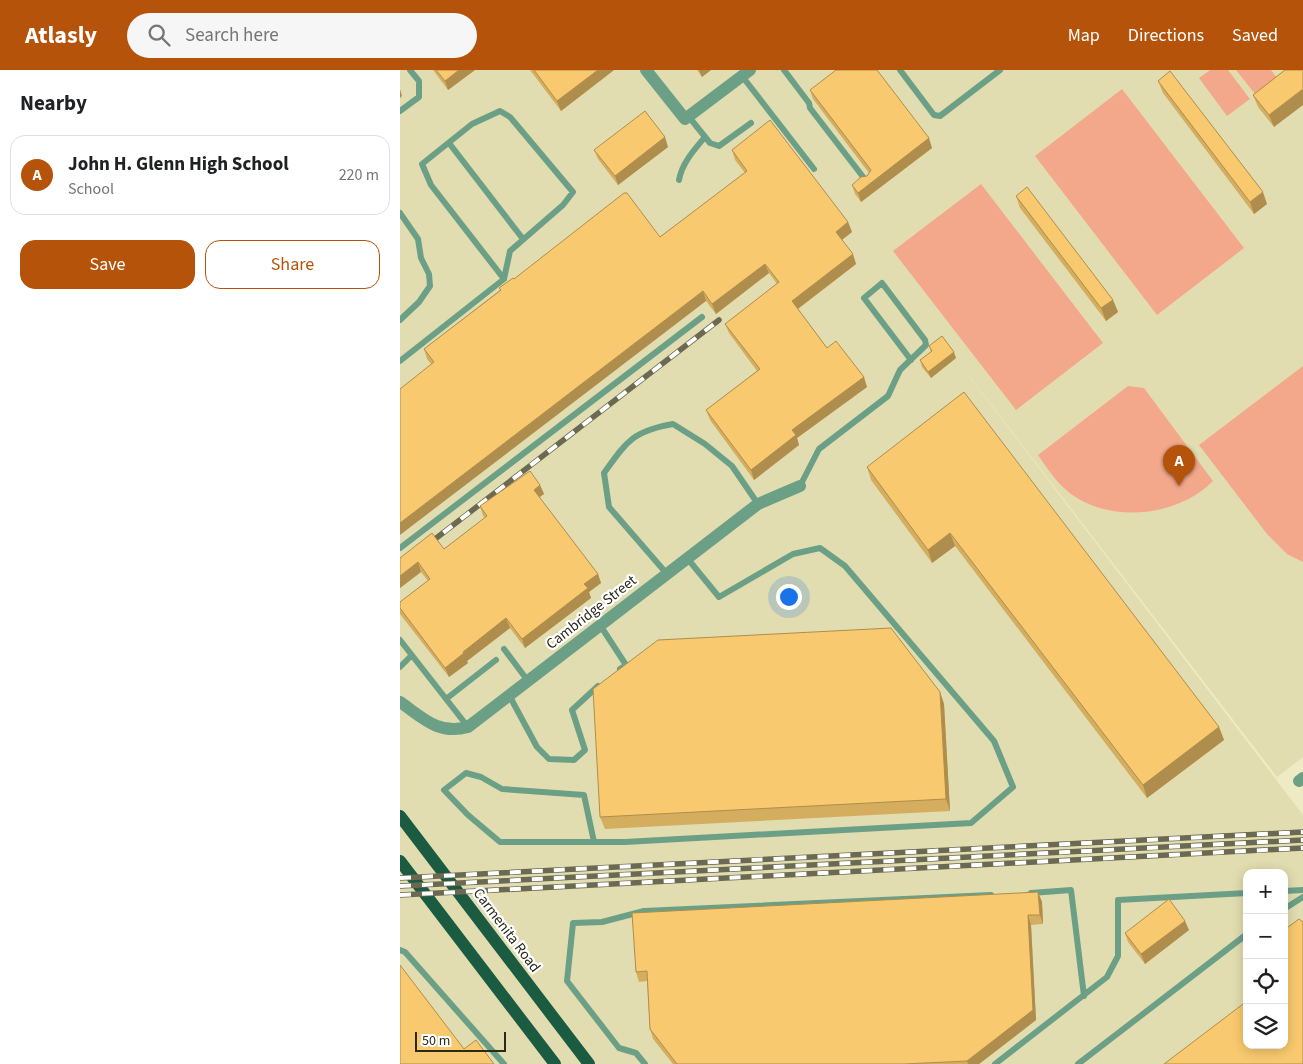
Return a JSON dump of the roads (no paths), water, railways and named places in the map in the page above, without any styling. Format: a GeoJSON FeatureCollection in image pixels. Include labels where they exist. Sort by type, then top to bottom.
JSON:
{"type":"FeatureCollection","features":[{"type":"Feature","properties":{"kind":"main road","name":"Carmenita Road"},"geometry":{"type":"LineString","coordinates":[[400,816],[589,1064]]}},
{"type":"Feature","properties":{"kind":"main road"},"geometry":{"type":"LineString","coordinates":[[400,861],[556,1064]]}},
{"type":"Feature","properties":{"kind":"street"},"geometry":{"type":"LineString","coordinates":[[646,70],[687,118],[746,73]]}},
{"type":"Feature","properties":{"kind":"street","name":"Cambridge Street"},"geometry":{"type":"LineString","coordinates":[[468,727],[758,504],[800,486]]}},
{"type":"Feature","properties":{"kind":"street"},"geometry":{"type":"LineString","coordinates":[[400,702],[430,723],[447,731],[468,727]]}},
{"type":"Feature","properties":{"kind":"lane"},"geometry":{"type":"LineString","coordinates":[[400,111],[419,98],[419,81],[410,70]]}},
{"type":"Feature","properties":{"kind":"lane"},"geometry":{"type":"LineString","coordinates":[[784,70],[809,103],[810,108],[868,182]]}},
{"type":"Feature","properties":{"kind":"lane"},"geometry":{"type":"LineString","coordinates":[[900,70],[934,115],[940,116],[1000,70]]}},
{"type":"Feature","properties":{"kind":"lane"},"geometry":{"type":"LineString","coordinates":[[746,73],[814,169]]}},
{"type":"Feature","properties":{"kind":"lane"},"geometry":{"type":"LineString","coordinates":[[400,361],[504,279],[510,251],[563,205],[573,192],[510,117],[500,112],[472,124],[422,164],[423,171],[431,185],[504,279]]}},
{"type":"Feature","properties":{"kind":"lane"},"geometry":{"type":"LineString","coordinates":[[687,118],[710,142],[719,146],[752,122]]}},
{"type":"Feature","properties":{"kind":"lane"},"geometry":{"type":"LineString","coordinates":[[679,180],[684,164],[705,136]]}},
{"type":"Feature","properties":{"kind":"lane"},"geometry":{"type":"LineString","coordinates":[[449,143],[523,239]]}},
{"type":"Feature","properties":{"kind":"lane"},"geometry":{"type":"LineString","coordinates":[[400,213],[418,239],[421,258],[429,274],[430,286],[419,302],[400,320]]}},
{"type":"Feature","properties":{"kind":"lane"},"geometry":{"type":"LineString","coordinates":[[800,486],[819,448],[888,396],[893,389],[894,379],[926,344],[925,340],[882,283],[866,294],[864,298],[911,360]]}},
{"type":"Feature","properties":{"kind":"lane"},"geometry":{"type":"LineString","coordinates":[[400,548],[702,317]]}},
{"type":"Feature","properties":{"kind":"lane"},"geometry":{"type":"LineString","coordinates":[[667,574],[608,507],[604,473],[626,442],[648,428],[673,424],[705,444],[732,466],[758,504]]}},
{"type":"Feature","properties":{"kind":"lane"},"geometry":{"type":"LineString","coordinates":[[594,842],[584,795],[502,789],[481,777],[466,773],[444,790],[468,815],[500,842],[594,842],[728,838],[971,823],[1013,787],[994,741],[989,734],[845,566],[820,548],[792,554],[719,597],[687,558]]}},
{"type":"Feature","properties":{"kind":"lane"},"geometry":{"type":"LineString","coordinates":[[600,625],[626,665],[610,677]]}},
{"type":"Feature","properties":{"kind":"lane"},"geometry":{"type":"LineString","coordinates":[[400,640],[468,727]]}},
{"type":"Feature","properties":{"kind":"lane"},"geometry":{"type":"LineString","coordinates":[[504,649],[528,681]]}},
{"type":"Feature","properties":{"kind":"lane"},"geometry":{"type":"LineString","coordinates":[[400,668],[412,655]]}},
{"type":"Feature","properties":{"kind":"lane"},"geometry":{"type":"LineString","coordinates":[[446,699],[496,660]]}},
{"type":"Feature","properties":{"kind":"lane"},"geometry":{"type":"LineString","coordinates":[[509,695],[537,747],[549,759],[574,760],[586,750],[572,710],[603,683]]}},
{"type":"Feature","properties":{"kind":"lane"},"geometry":{"type":"LineString","coordinates":[[1028,893],[1071,890],[1084,996]]}},
{"type":"Feature","properties":{"kind":"lane"},"geometry":{"type":"LineString","coordinates":[[1288,891],[1303,890]]}},
{"type":"Feature","properties":{"kind":"lane"},"geometry":{"type":"LineString","coordinates":[[995,1064],[1108,977],[1118,956],[1118,900],[1243,893]]}},
{"type":"Feature","properties":{"kind":"lane"},"geometry":{"type":"LineString","coordinates":[[645,1064],[636,1053],[619,1048],[567,981],[573,923],[602,922],[644,912],[998,894]]}},
{"type":"Feature","properties":{"kind":"lane"},"geometry":{"type":"LineString","coordinates":[[1288,906],[1303,897]]}},
{"type":"Feature","properties":{"kind":"lane"},"geometry":{"type":"LineString","coordinates":[[1078,1064],[1243,937]]}},
{"type":"Feature","properties":{"kind":"lane"},"geometry":{"type":"LineString","coordinates":[[400,950],[405,952],[504,1064]]}},
{"type":"Feature","properties":{"kind":"railway"},"geometry":{"type":"LineString","coordinates":[[426,546],[719,320]]}},
{"type":"Feature","properties":{"kind":"railway"},"geometry":{"type":"LineString","coordinates":[[400,878],[1303,832]]}},
{"type":"Feature","properties":{"kind":"railway"},"geometry":{"type":"LineString","coordinates":[[400,886],[1303,840]]}},
{"type":"Feature","properties":{"kind":"railway"},"geometry":{"type":"LineString","coordinates":[[400,895],[1303,848]]}},
{"type":"Feature","properties":{"kind":"place","name":"John H. Glenn High School"},"geometry":{"type":"Point","coordinates":[1179,486]}}]}
